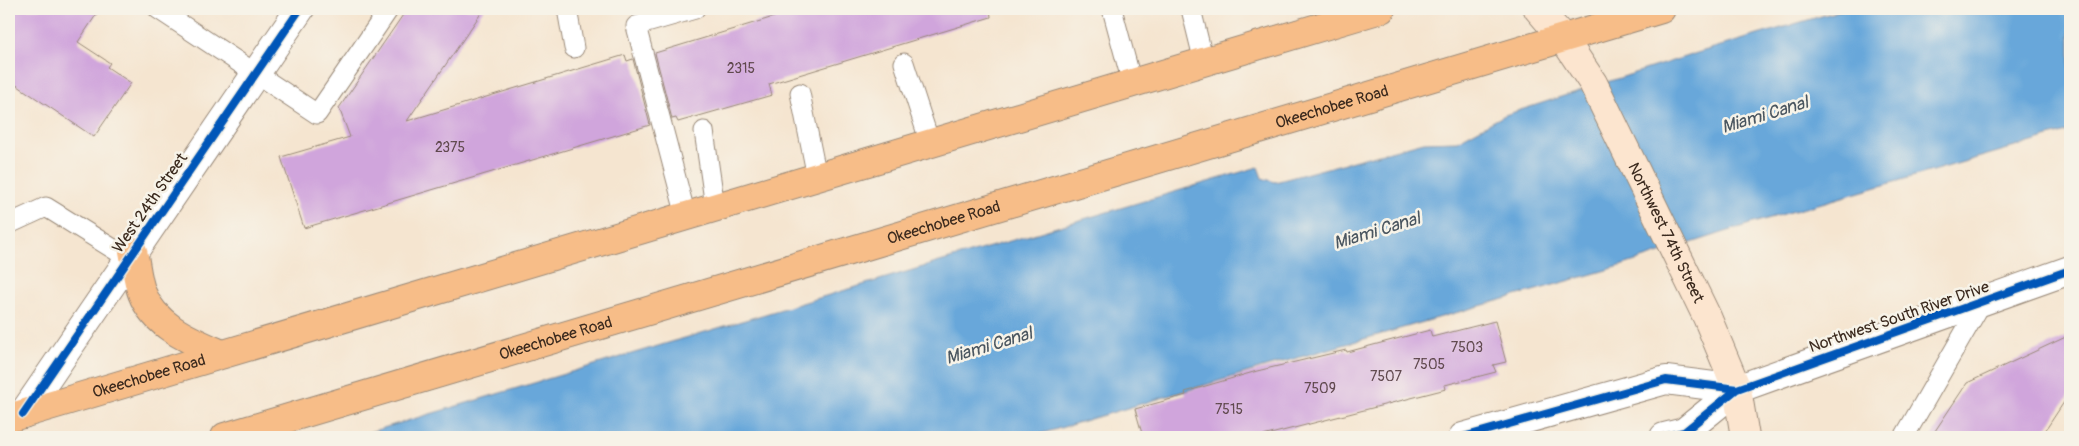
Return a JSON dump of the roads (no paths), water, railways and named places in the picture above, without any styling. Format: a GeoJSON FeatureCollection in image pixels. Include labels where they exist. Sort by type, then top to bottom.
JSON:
{"type":"FeatureCollection","features":[{"type":"Feature","properties":{"kind":"highway","name":"Okeechobee Road"},"geometry":{"type":"LineString","coordinates":[[14,421],[222,354],[1381,9]]}},
{"type":"Feature","properties":{"kind":"highway","name":"Okeechobee Road"},"geometry":{"type":"LineString","coordinates":[[225,437],[1661,9]]}},
{"type":"Feature","properties":{"kind":"highway"},"geometry":{"type":"LineString","coordinates":[[131,255],[142,294],[159,319],[185,338],[222,354]]}},
{"type":"Feature","properties":{"kind":"main road","name":"Northwest 74th Street"},"geometry":{"type":"LineString","coordinates":[[1538,9],[1563,38],[1593,83],[1707,317],[1737,389],[1745,437]]}},
{"type":"Feature","properties":{"kind":"street","name":"West 24th Street"},"geometry":{"type":"LineString","coordinates":[[14,421],[300,9]]}},
{"type":"Feature","properties":{"kind":"street","name":"Northwest South River Drive"},"geometry":{"type":"LineString","coordinates":[[1664,437],[1684,432],[1737,389],[2070,270]]}},
{"type":"Feature","properties":{"kind":"street","name":"Northwest South River Drive"},"geometry":{"type":"LineString","coordinates":[[1463,437],[1666,380],[1737,389]]}},
{"type":"Feature","properties":{"kind":"lane"},"geometry":{"type":"LineString","coordinates":[[158,9],[317,114],[389,9]]}},
{"type":"Feature","properties":{"kind":"lane"},"geometry":{"type":"LineString","coordinates":[[567,9],[574,48]]}},
{"type":"Feature","properties":{"kind":"lane"},"geometry":{"type":"LineString","coordinates":[[686,216],[636,26],[695,9]]}},
{"type":"Feature","properties":{"kind":"lane"},"geometry":{"type":"LineString","coordinates":[[1112,9],[1132,83]]}},
{"type":"Feature","properties":{"kind":"lane"},"geometry":{"type":"LineString","coordinates":[[1190,9],[1204,62]]}},
{"type":"Feature","properties":{"kind":"lane"},"geometry":{"type":"LineString","coordinates":[[904,63],[930,143]]}},
{"type":"Feature","properties":{"kind":"lane"},"geometry":{"type":"LineString","coordinates":[[800,93],[817,177]]}},
{"type":"Feature","properties":{"kind":"lane"},"geometry":{"type":"LineString","coordinates":[[704,131],[715,207]]}},
{"type":"Feature","properties":{"kind":"lane"},"geometry":{"type":"LineString","coordinates":[[9,224],[46,207],[131,255]]}},
{"type":"Feature","properties":{"kind":"lane"},"geometry":{"type":"LineString","coordinates":[[1904,437],[1982,302]]}},
{"type":"Feature","properties":{"kind":"water","name":"Miami Canal"},"geometry":{"type":"Polygon","coordinates":[[[1845,9],[2070,9],[2070,131],[1753,223],[1617,267],[1269,366],[1030,437],[353,437],[1258,167],[1262,178],[1275,182],[1424,142],[1457,141],[1505,115],[1697,53],[1845,9]]]}}]}
